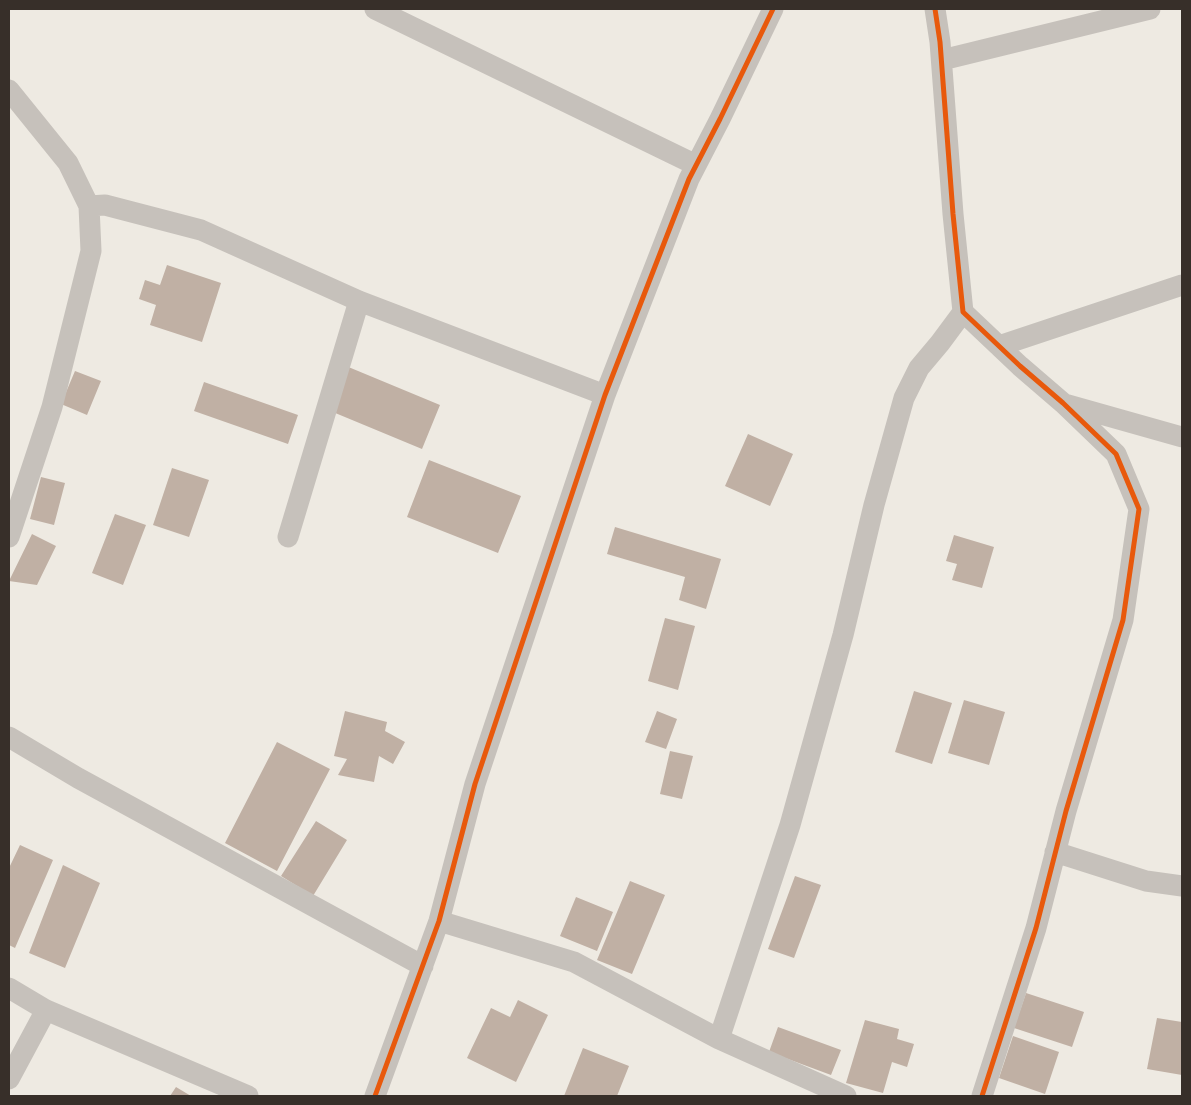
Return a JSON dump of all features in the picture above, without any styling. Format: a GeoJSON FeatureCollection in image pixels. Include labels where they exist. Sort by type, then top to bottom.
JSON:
{"type":"FeatureCollection","features":[{"type":"Feature","properties":{"kind":"street"},"geometry":{"type":"LineString","coordinates":[[375,9],[696,165]]}},
{"type":"Feature","properties":{"kind":"street"},"geometry":{"type":"LineString","coordinates":[[375,1096],[439,921],[475,784],[605,395],[689,179],[773,9]]}},
{"type":"Feature","properties":{"kind":"street"},"geometry":{"type":"LineString","coordinates":[[935,9],[942,60],[953,214],[963,312],[1116,454],[1139,509],[1123,620],[1069,801],[1036,928],[982,1096]]}},
{"type":"Feature","properties":{"kind":"street"},"geometry":{"type":"LineString","coordinates":[[942,60],[1150,9]]}},
{"type":"Feature","properties":{"kind":"street"},"geometry":{"type":"LineString","coordinates":[[9,90],[68,162],[88,206],[91,251],[52,406],[9,537]]}},
{"type":"Feature","properties":{"kind":"street"},"geometry":{"type":"LineString","coordinates":[[88,206],[105,205],[201,230],[358,301],[605,395]]}},
{"type":"Feature","properties":{"kind":"street"},"geometry":{"type":"LineString","coordinates":[[999,346],[1182,285]]}},
{"type":"Feature","properties":{"kind":"street"},"geometry":{"type":"LineString","coordinates":[[288,537],[358,301]]}},
{"type":"Feature","properties":{"kind":"street"},"geometry":{"type":"LineString","coordinates":[[719,1039],[790,824],[843,635],[874,504],[904,398],[919,368],[963,312]]}},
{"type":"Feature","properties":{"kind":"street"},"geometry":{"type":"LineString","coordinates":[[1063,403],[1182,437]]}},
{"type":"Feature","properties":{"kind":"street"},"geometry":{"type":"LineString","coordinates":[[9,737],[78,778],[423,966]]}},
{"type":"Feature","properties":{"kind":"street"},"geometry":{"type":"LineString","coordinates":[[1056,852],[1146,881],[1182,886]]}},
{"type":"Feature","properties":{"kind":"street"},"geometry":{"type":"LineString","coordinates":[[439,921],[574,962],[719,1039],[846,1096]]}},
{"type":"Feature","properties":{"kind":"street"},"geometry":{"type":"LineString","coordinates":[[9,988],[46,1010],[248,1096]]}},
{"type":"Feature","properties":{"kind":"street"},"geometry":{"type":"LineString","coordinates":[[9,1080],[46,1010]]}},
{"type":"Feature","properties":{"kind":"building"},"geometry":{"type":"Polygon","coordinates":[[[167,265],[221,283],[202,342],[150,325],[156,305],[139,299],[145,280],[160,285],[167,265]]]}},
{"type":"Feature","properties":{"kind":"building"},"geometry":{"type":"Polygon","coordinates":[[[346,366],[440,405],[422,449],[328,410],[346,366]]]}},
{"type":"Feature","properties":{"kind":"building"},"geometry":{"type":"Polygon","coordinates":[[[75,371],[101,381],[87,415],[61,404],[75,371]]]}},
{"type":"Feature","properties":{"kind":"building"},"geometry":{"type":"Polygon","coordinates":[[[204,382],[298,415],[288,444],[194,411],[204,382]]]}},
{"type":"Feature","properties":{"kind":"building"},"geometry":{"type":"Polygon","coordinates":[[[748,434],[793,454],[770,506],[725,486],[748,434]]]}},
{"type":"Feature","properties":{"kind":"building"},"geometry":{"type":"Polygon","coordinates":[[[429,460],[521,496],[498,553],[407,517],[429,460]]]}},
{"type":"Feature","properties":{"kind":"building"},"geometry":{"type":"Polygon","coordinates":[[[172,468],[209,480],[189,537],[153,525],[172,468]]]}},
{"type":"Feature","properties":{"kind":"building"},"geometry":{"type":"Polygon","coordinates":[[[41,477],[65,483],[54,525],[30,519],[41,477]]]}},
{"type":"Feature","properties":{"kind":"building"},"geometry":{"type":"Polygon","coordinates":[[[115,514],[146,525],[123,585],[92,573],[115,514]]]}},
{"type":"Feature","properties":{"kind":"building"},"geometry":{"type":"Polygon","coordinates":[[[615,527],[721,559],[706,609],[679,600],[685,577],[607,554],[615,527]]]}},
{"type":"Feature","properties":{"kind":"building"},"geometry":{"type":"Polygon","coordinates":[[[32,534],[56,546],[37,585],[9,581],[32,534]]]}},
{"type":"Feature","properties":{"kind":"building"},"geometry":{"type":"Polygon","coordinates":[[[954,535],[994,547],[982,588],[952,580],[957,564],[946,561],[954,535]]]}},
{"type":"Feature","properties":{"kind":"building"},"geometry":{"type":"Polygon","coordinates":[[[665,618],[695,626],[678,690],[648,681],[665,618]]]}},
{"type":"Feature","properties":{"kind":"building"},"geometry":{"type":"Polygon","coordinates":[[[914,691],[952,703],[932,764],[895,752],[914,691]]]}},
{"type":"Feature","properties":{"kind":"building"},"geometry":{"type":"Polygon","coordinates":[[[964,700],[1005,712],[989,765],[948,753],[964,700]]]}},
{"type":"Feature","properties":{"kind":"building"},"geometry":{"type":"Polygon","coordinates":[[[345,711],[387,722],[385,731],[405,742],[393,764],[379,756],[374,782],[338,775],[347,759],[334,756],[345,711]]]}},
{"type":"Feature","properties":{"kind":"building"},"geometry":{"type":"Polygon","coordinates":[[[657,711],[677,719],[666,749],[645,742],[657,711]]]}},
{"type":"Feature","properties":{"kind":"building"},"geometry":{"type":"Polygon","coordinates":[[[277,742],[330,769],[277,871],[225,843],[277,742]]]}},
{"type":"Feature","properties":{"kind":"building"},"geometry":{"type":"Polygon","coordinates":[[[670,751],[693,756],[682,799],[660,794],[670,751]]]}},
{"type":"Feature","properties":{"kind":"building"},"geometry":{"type":"Polygon","coordinates":[[[316,821],[347,840],[313,896],[281,876],[316,821]]]}},
{"type":"Feature","properties":{"kind":"building"},"geometry":{"type":"Polygon","coordinates":[[[20,845],[53,860],[15,948],[9,945],[9,868],[20,845]]]}},
{"type":"Feature","properties":{"kind":"building"},"geometry":{"type":"Polygon","coordinates":[[[63,865],[100,883],[65,968],[29,953],[63,865]]]}},
{"type":"Feature","properties":{"kind":"building"},"geometry":{"type":"Polygon","coordinates":[[[795,876],[821,885],[794,958],[768,949],[795,876]]]}},
{"type":"Feature","properties":{"kind":"building"},"geometry":{"type":"Polygon","coordinates":[[[630,881],[665,895],[632,974],[597,960],[630,881]]]}},
{"type":"Feature","properties":{"kind":"building"},"geometry":{"type":"Polygon","coordinates":[[[576,897],[613,912],[597,951],[560,936],[576,897]]]}},
{"type":"Feature","properties":{"kind":"building"},"geometry":{"type":"Polygon","coordinates":[[[1026,993],[1084,1012],[1072,1047],[1014,1028],[1026,993]]]}},
{"type":"Feature","properties":{"kind":"building"},"geometry":{"type":"Polygon","coordinates":[[[518,1000],[548,1015],[516,1082],[467,1058],[491,1008],[510,1017],[518,1000]]]}},
{"type":"Feature","properties":{"kind":"building"},"geometry":{"type":"Polygon","coordinates":[[[1157,1018],[1182,1022],[1182,1075],[1147,1069],[1157,1018]]]}},
{"type":"Feature","properties":{"kind":"building"},"geometry":{"type":"Polygon","coordinates":[[[865,1020],[899,1029],[897,1039],[914,1044],[907,1067],[892,1062],[883,1093],[846,1083],[865,1020]]]}},
{"type":"Feature","properties":{"kind":"building"},"geometry":{"type":"Polygon","coordinates":[[[778,1027],[841,1050],[831,1075],[769,1052],[778,1027]]]}},
{"type":"Feature","properties":{"kind":"building"},"geometry":{"type":"Polygon","coordinates":[[[1013,1036],[1059,1052],[1045,1094],[999,1078],[1013,1036]]]}},
{"type":"Feature","properties":{"kind":"building"},"geometry":{"type":"Polygon","coordinates":[[[583,1048],[629,1066],[617,1096],[564,1096],[583,1048]]]}},
{"type":"Feature","properties":{"kind":"building"},"geometry":{"type":"Polygon","coordinates":[[[176,1087],[191,1096],[170,1096],[176,1087]]]}},
{"type":"Feature","properties":{"kind":"cycle path"},"geometry":{"type":"LineString","coordinates":[[375,1096],[439,921],[475,784],[605,395],[689,179],[773,9]]}},
{"type":"Feature","properties":{"kind":"cycle path"},"geometry":{"type":"LineString","coordinates":[[935,9],[940,42],[953,214],[963,312],[1116,454],[1139,509],[1123,620],[1066,811],[1036,928],[982,1096]]}}]}
